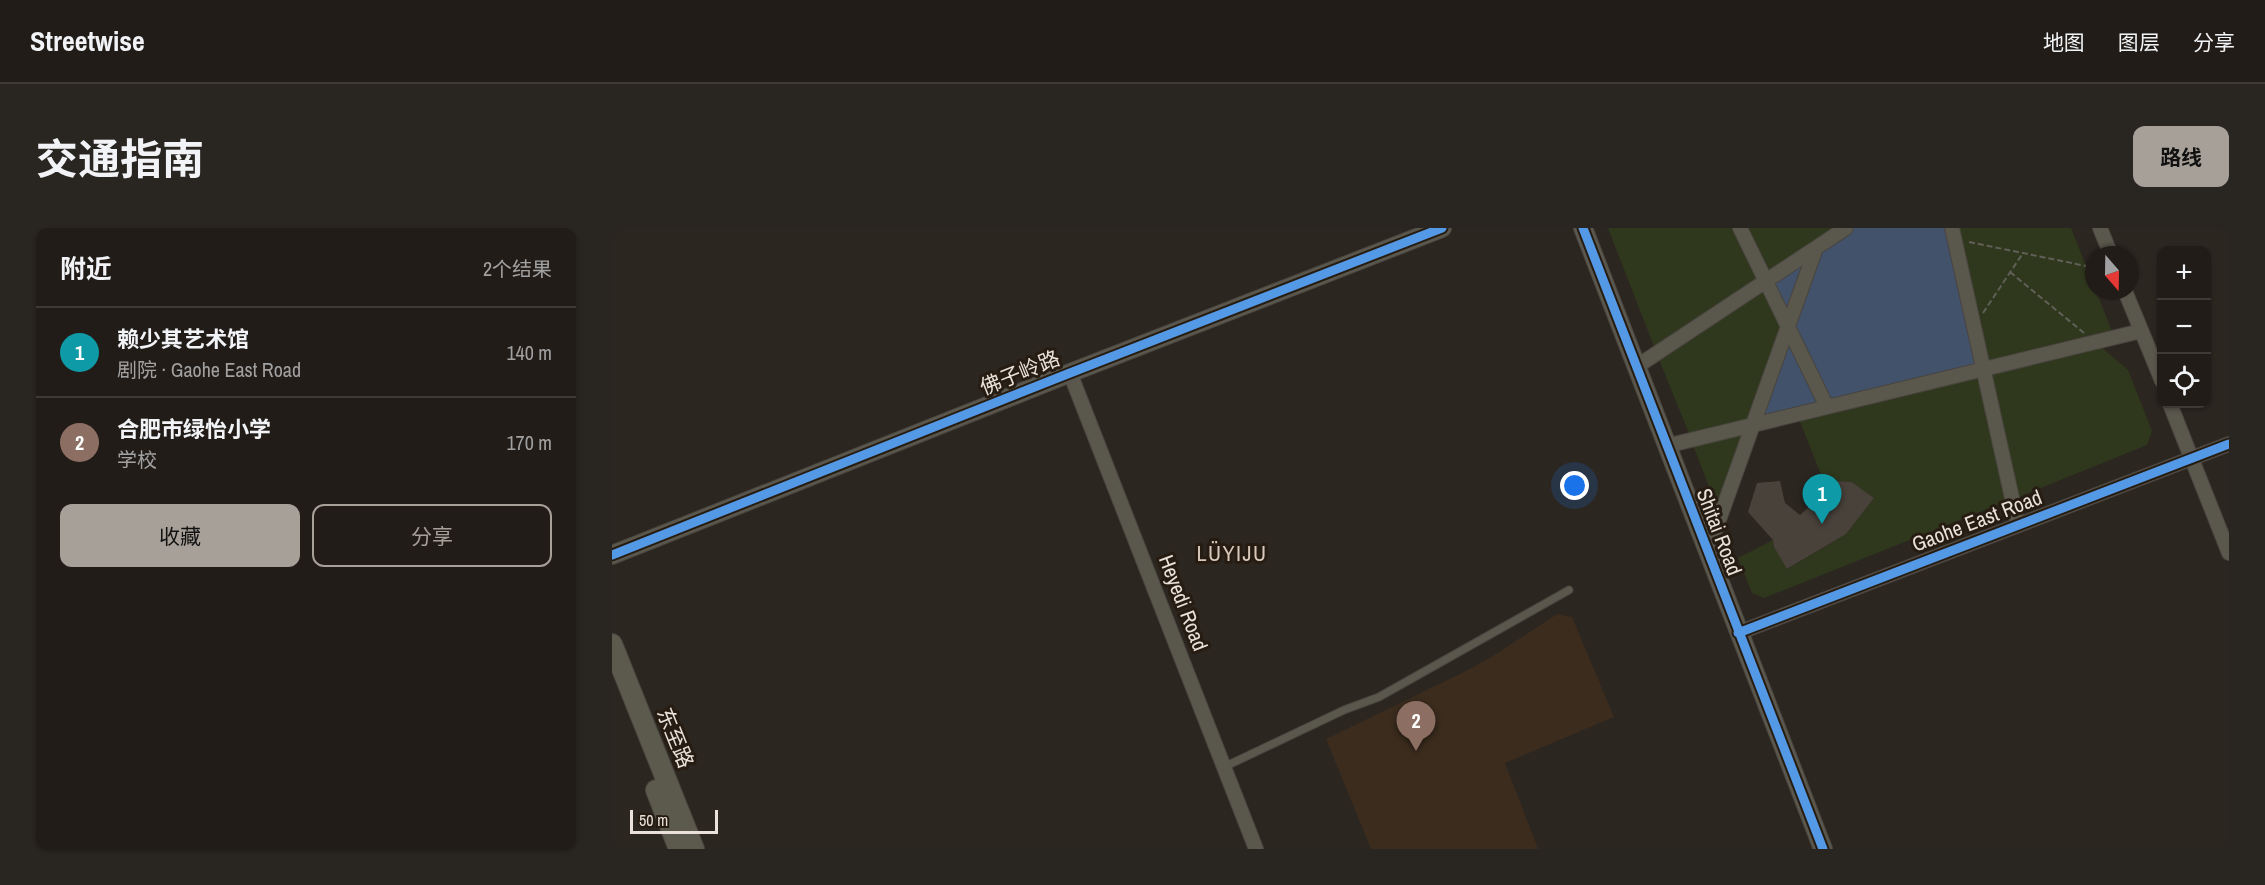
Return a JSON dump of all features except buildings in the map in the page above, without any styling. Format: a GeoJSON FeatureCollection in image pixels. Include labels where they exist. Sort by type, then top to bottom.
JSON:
{"type":"FeatureCollection","features":[{"type":"Feature","properties":{"kind":"main road","name":"东至路"},"geometry":{"type":"LineString","coordinates":[[612,644],[694,849]]}},
{"type":"Feature","properties":{"kind":"main road"},"geometry":{"type":"LineString","coordinates":[[612,678],[679,849]]}},
{"type":"Feature","properties":{"kind":"street","name":"佛子岭路"},"geometry":{"type":"LineString","coordinates":[[612,555],[1070,372],[1442,228]]}},
{"type":"Feature","properties":{"kind":"street","name":"Shitai Road"},"geometry":{"type":"LineString","coordinates":[[1583,228],[1823,849]]}},
{"type":"Feature","properties":{"kind":"street"},"geometry":{"type":"LineString","coordinates":[[1740,228],[1827,407]]}},
{"type":"Feature","properties":{"kind":"street"},"geometry":{"type":"LineString","coordinates":[[1636,367],[1846,228]]}},
{"type":"Feature","properties":{"kind":"street"},"geometry":{"type":"LineString","coordinates":[[1952,228],[2018,525]]}},
{"type":"Feature","properties":{"kind":"street"},"geometry":{"type":"LineString","coordinates":[[2100,228],[2107,246]]}},
{"type":"Feature","properties":{"kind":"street"},"geometry":{"type":"LineString","coordinates":[[1704,544],[1715,531],[1816,248]]}},
{"type":"Feature","properties":{"kind":"street"},"geometry":{"type":"LineString","coordinates":[[2129,300],[2157,369]]}},
{"type":"Feature","properties":{"kind":"street"},"geometry":{"type":"LineString","coordinates":[[1666,446],[2141,331]]}},
{"type":"Feature","properties":{"kind":"street","name":"Heyedi Road"},"geometry":{"type":"LineString","coordinates":[[1070,372],[1256,849]]}},
{"type":"Feature","properties":{"kind":"street"},"geometry":{"type":"LineString","coordinates":[[2172,408],[2229,553]]}},
{"type":"Feature","properties":{"kind":"street","name":"Gaohe East Road"},"geometry":{"type":"LineString","coordinates":[[1738,633],[2229,444]]}},
{"type":"Feature","properties":{"kind":"lane"},"geometry":{"type":"LineString","coordinates":[[1224,767],[1344,710],[1379,697],[1569,590]]}},
{"type":"Feature","properties":{"kind":"path"},"geometry":{"type":"LineString","coordinates":[[1960,240],[2085,266]]}},
{"type":"Feature","properties":{"kind":"path"},"geometry":{"type":"LineString","coordinates":[[1978,321],[2023,253]]}},
{"type":"Feature","properties":{"kind":"path"},"geometry":{"type":"LineString","coordinates":[[2010,272],[2094,342]]}},
{"type":"Feature","properties":{"kind":"shaded area"},"geometry":{"type":"Polygon","coordinates":[[[1557,614],[1572,617],[1614,717],[1505,763],[1538,849],[1371,849],[1326,739],[1470,669],[1557,614]]]}},
{"type":"Feature","properties":{"kind":"green space"},"geometry":{"type":"Polygon","coordinates":[[[1608,228],[1736,228],[1761,279],[1655,349],[1608,228]]]}},
{"type":"Feature","properties":{"kind":"green space"},"geometry":{"type":"Polygon","coordinates":[[[1747,228],[1840,228],[1769,274],[1747,228]]]}},
{"type":"Feature","properties":{"kind":"green space"},"geometry":{"type":"Polygon","coordinates":[[[1958,228],[2071,228],[2085,263],[2085,300],[2100,300],[2113,334],[1987,363],[1958,228]]]}},
{"type":"Feature","properties":{"kind":"green space"},"geometry":{"type":"Polygon","coordinates":[[[1765,287],[1785,329],[1751,422],[1690,436],[1658,357],[1765,287]]]}},
{"type":"Feature","properties":{"kind":"green space"},"geometry":{"type":"Polygon","coordinates":[[[2100,346],[2128,370],[2152,431],[2147,445],[2016,498],[1990,372],[2100,346]]]}},
{"type":"Feature","properties":{"kind":"green space"},"geometry":{"type":"Polygon","coordinates":[[[1980,375],[2007,501],[1764,598],[1752,593],[1738,558],[1773,540],[1774,547],[1788,569],[1846,534],[1874,498],[1852,482],[1837,481],[1827,490],[1799,419],[1980,375]]]}},
{"type":"Feature","properties":{"kind":"green space"},"geometry":{"type":"Polygon","coordinates":[[[1746,433],[1718,510],[1693,445],[1746,433]]]}},
{"type":"Feature","properties":{"kind":"water"},"geometry":{"type":"Polygon","coordinates":[[[1853,228],[1948,228],[1978,365],[1830,402],[1772,281],[1853,228]]]}},
{"type":"Feature","properties":{"kind":"water"},"geometry":{"type":"Polygon","coordinates":[[[1787,334],[1821,405],[1755,422],[1787,334]]]}},
{"type":"Feature","properties":{"kind":"cycle path"},"geometry":{"type":"LineString","coordinates":[[612,555],[1442,228]]}},
{"type":"Feature","properties":{"kind":"cycle path"},"geometry":{"type":"LineString","coordinates":[[1583,228],[1823,849]]}},
{"type":"Feature","properties":{"kind":"cycle path"},"geometry":{"type":"LineString","coordinates":[[1738,633],[2229,444]]}},
{"type":"Feature","properties":{"kind":"place","name":"赖少其艺术馆"},"geometry":{"type":"Point","coordinates":[1822,524]}},
{"type":"Feature","properties":{"kind":"place","name":"合肥市绿怡小学"},"geometry":{"type":"Point","coordinates":[1416,751]}},
{"type":"Feature","properties":{"kind":"district","name":"LÜYIJU"},"geometry":{"type":"Point","coordinates":[1232,553]}}]}
